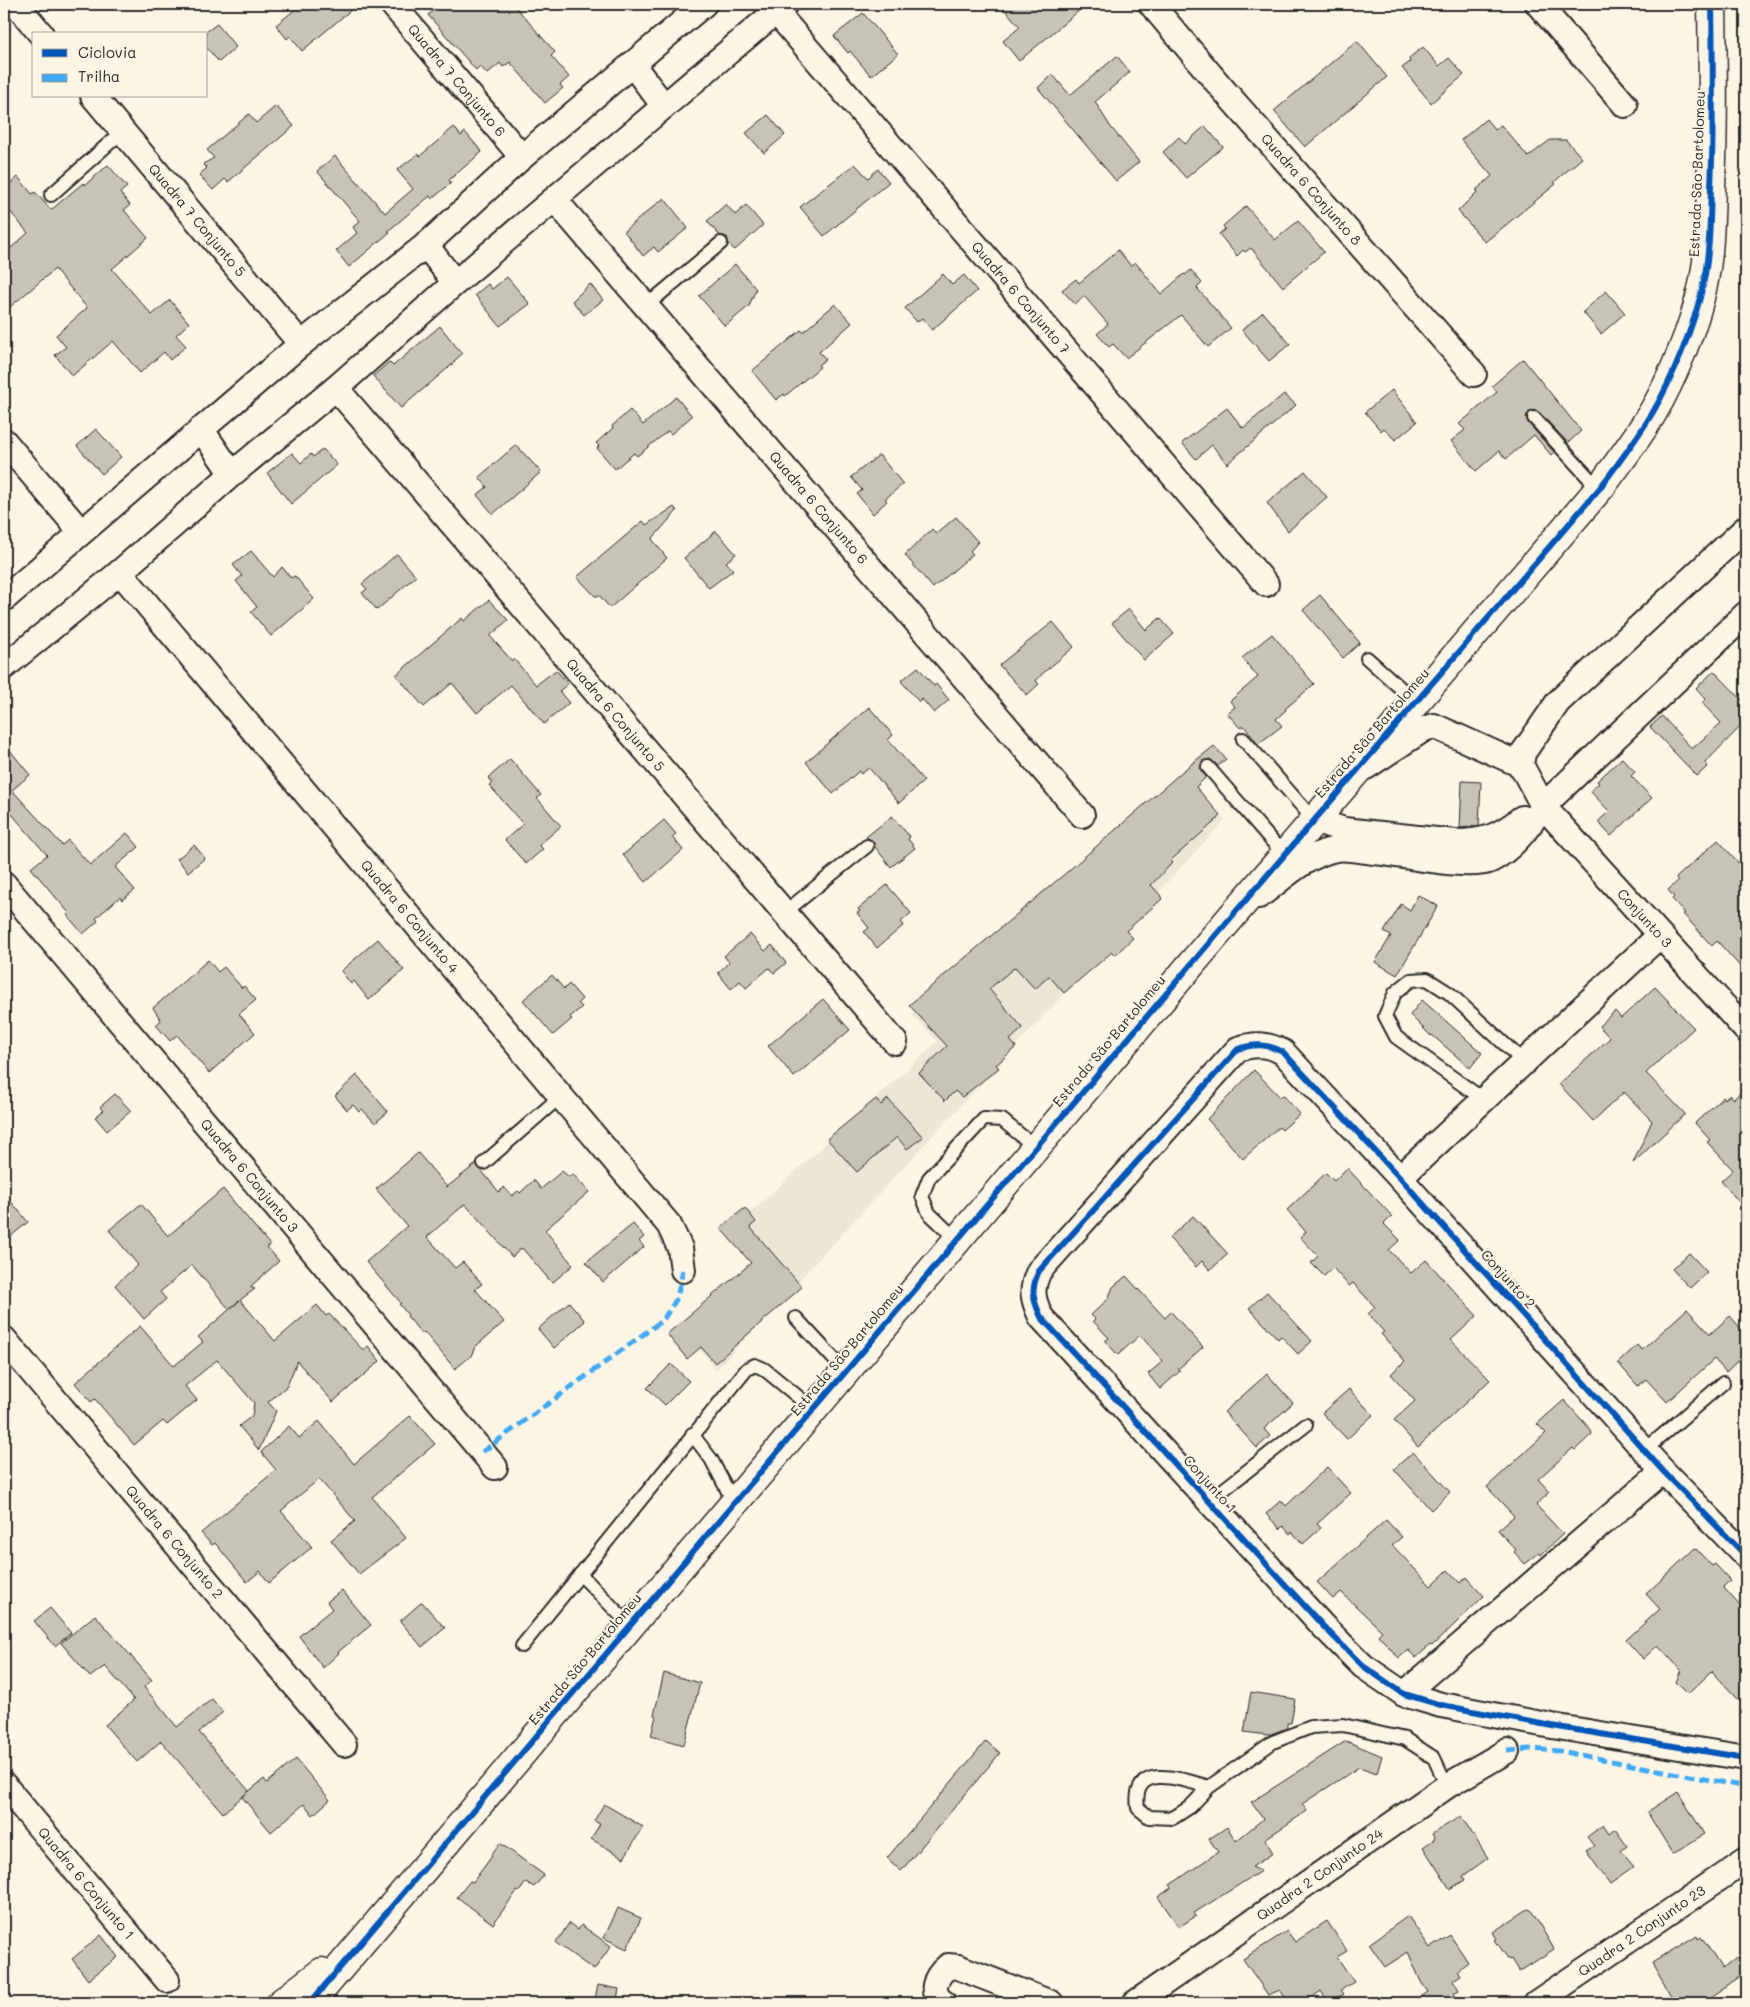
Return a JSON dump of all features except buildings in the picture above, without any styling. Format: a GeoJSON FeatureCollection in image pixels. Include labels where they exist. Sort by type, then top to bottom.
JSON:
{"type":"FeatureCollection","features":[{"type":"Feature","properties":{"kind":"street"},"geometry":{"type":"LineString","coordinates":[[16,4],[39,32]]}},
{"type":"Feature","properties":{"kind":"street","name":"Quadra 7 Conjunto 6"},"geometry":{"type":"LineString","coordinates":[[392,4],[522,158]]}},
{"type":"Feature","properties":{"kind":"street"},"geometry":{"type":"LineString","coordinates":[[4,599],[301,344],[426,245],[522,158],[704,4]]}},
{"type":"Feature","properties":{"kind":"street","name":"Quadra 6 Conjunto 8"},"geometry":{"type":"LineString","coordinates":[[1151,4],[1220,86],[1474,374]]}},
{"type":"Feature","properties":{"kind":"street"},"geometry":{"type":"LineString","coordinates":[[1538,4],[1625,106]]}},
{"type":"Feature","properties":{"kind":"street","name":"Estrada São Bartolomeu"},"geometry":{"type":"LineString","coordinates":[[310,2003],[1035,1147],[1599,490],[1630,449],[1654,410],[1689,332],[1703,285],[1709,245],[1714,127],[1712,4]]}},
{"type":"Feature","properties":{"kind":"street"},"geometry":{"type":"LineString","coordinates":[[5,663],[120,572],[232,474],[336,388],[781,8]]}},
{"type":"Feature","properties":{"kind":"street","name":"Quadra 6 Conjunto 7"},"geometry":{"type":"LineString","coordinates":[[781,8],[1266,584]]}},
{"type":"Feature","properties":{"kind":"street"},"geometry":{"type":"LineString","coordinates":[[632,64],[664,106]]}},
{"type":"Feature","properties":{"kind":"street","name":"Quadra 7 Conjunto 5"},"geometry":{"type":"LineString","coordinates":[[95,98],[301,344]]}},
{"type":"Feature","properties":{"kind":"street","name":"Quadra 6 Conjunto 6"},"geometry":{"type":"LineString","coordinates":[[555,200],[1082,815]]}},
{"type":"Feature","properties":{"kind":"street"},"geometry":{"type":"LineString","coordinates":[[426,245],[456,284]]}},
{"type":"Feature","properties":{"kind":"street","name":"Quadra 6 Conjunto 5"},"geometry":{"type":"LineString","coordinates":[[336,388],[895,1042]]}},
{"type":"Feature","properties":{"kind":"street"},"geometry":{"type":"LineString","coordinates":[[201,429],[232,474]]}},
{"type":"Feature","properties":{"kind":"street"},"geometry":{"type":"LineString","coordinates":[[4,440],[81,532]]}},
{"type":"Feature","properties":{"kind":"street"},"geometry":{"type":"LineString","coordinates":[[1522,759],[1558,702],[1746,528]]}},
{"type":"Feature","properties":{"kind":"street","name":"Quadra 6 Conjunto 4"},"geometry":{"type":"LineString","coordinates":[[120,572],[669,1225],[680,1248],[683,1270]]}},
{"type":"Feature","properties":{"kind":"street"},"geometry":{"type":"LineString","coordinates":[[1233,915],[1310,857],[1338,849],[1394,853],[1472,864],[1490,861],[1504,852],[1525,832],[1543,806],[1742,627]]}},
{"type":"Feature","properties":{"kind":"street"},"geometry":{"type":"LineString","coordinates":[[1416,702],[1522,759]]}},
{"type":"Feature","properties":{"kind":"street"},"geometry":{"type":"LineString","coordinates":[[1352,776],[1424,729],[1434,726],[1522,759]]}},
{"type":"Feature","properties":{"kind":"street","name":"Conjunto 3"},"geometry":{"type":"LineString","coordinates":[[1522,759],[1543,806],[1746,1030]]}},
{"type":"Feature","properties":{"kind":"street"},"geometry":{"type":"LineString","coordinates":[[1314,820],[1344,830],[1454,842],[1471,842],[1499,835],[1526,814],[1543,806]]}},
{"type":"Feature","properties":{"kind":"street","name":"Quadra 6 Conjunto 3"},"geometry":{"type":"LineString","coordinates":[[4,884],[495,1467]]}},
{"type":"Feature","properties":{"kind":"street"},"geometry":{"type":"LineString","coordinates":[[1400,1178],[1659,936]]}},
{"type":"Feature","properties":{"kind":"street","name":"Conjunto 2"},"geometry":{"type":"LineString","coordinates":[[1038,1271],[1238,1049],[1256,1044],[1274,1048],[1283,1052],[1400,1178],[1663,1471],[1746,1556]]}},
{"type":"Feature","properties":{"kind":"street","name":"Conjunto 1"},"geometry":{"type":"LineString","coordinates":[[1038,1271],[1033,1283],[1032,1293],[1041,1317],[1323,1626],[1356,1660],[1404,1694],[1441,1705],[1746,1758]]}},
{"type":"Feature","properties":{"kind":"street","name":"Quadra 6 Conjunto 2"},"geometry":{"type":"LineString","coordinates":[[4,1339],[344,1744]]}},
{"type":"Feature","properties":{"kind":"street"},"geometry":{"type":"LineString","coordinates":[[1404,1694],[1663,1471]]}},
{"type":"Feature","properties":{"kind":"street","name":"Quadra 2 Conjunto 24"},"geometry":{"type":"LineString","coordinates":[[1135,2003],[1447,1786],[1507,1751]]}},
{"type":"Feature","properties":{"kind":"street","name":"Quadra 6 Conjunto 1"},"geometry":{"type":"LineString","coordinates":[[4,1785],[167,1980]]}},
{"type":"Feature","properties":{"kind":"street","name":"Quadra 2 Conjunto 23"},"geometry":{"type":"LineString","coordinates":[[1536,2003],[1746,1860]]}},
{"type":"Feature","properties":{"kind":"street","name":"Estrada São Bartolomeu"},"geometry":{"type":"LineString","coordinates":[[281,2003],[362,1940]]}},
{"type":"Feature","properties":{"kind":"street"},"geometry":{"type":"LineString","coordinates":[[944,2003],[936,1998],[934,1990],[941,1972],[948,1966],[958,1967],[1051,2003]]}},
{"type":"Feature","properties":{"kind":"lane"},"geometry":{"type":"LineString","coordinates":[[51,194],[123,131]]}},
{"type":"Feature","properties":{"kind":"lane"},"geometry":{"type":"LineString","coordinates":[[646,306],[721,243]]}},
{"type":"Feature","properties":{"kind":"lane"},"geometry":{"type":"LineString","coordinates":[[1534,418],[1599,490]]}},
{"type":"Feature","properties":{"kind":"lane"},"geometry":{"type":"LineString","coordinates":[[1367,658],[1416,702]]}},
{"type":"Feature","properties":{"kind":"lane"},"geometry":{"type":"LineString","coordinates":[[1243,739],[1314,820]]}},
{"type":"Feature","properties":{"kind":"lane"},"geometry":{"type":"LineString","coordinates":[[1208,767],[1284,855]]}},
{"type":"Feature","properties":{"kind":"lane"},"geometry":{"type":"LineString","coordinates":[[785,912],[867,846]]}},
{"type":"Feature","properties":{"kind":"lane"},"geometry":{"type":"LineString","coordinates":[[1484,1100],[1396,1037],[1386,1016],[1395,993],[1411,980],[1427,979],[1449,993],[1524,1062]]}},
{"type":"Feature","properties":{"kind":"lane"},"geometry":{"type":"LineString","coordinates":[[484,1163],[561,1096]]}},
{"type":"Feature","properties":{"kind":"lane"},"geometry":{"type":"LineString","coordinates":[[957,1240],[929,1213],[922,1196],[928,1178],[984,1119],[1002,1120],[1035,1147]]}},
{"type":"Feature","properties":{"kind":"lane"},"geometry":{"type":"LineString","coordinates":[[796,1318],[845,1371]]}},
{"type":"Feature","properties":{"kind":"lane"},"geometry":{"type":"LineString","coordinates":[[522,1646],[692,1434],[748,1369],[756,1365],[764,1369],[813,1409]]}},
{"type":"Feature","properties":{"kind":"lane"},"geometry":{"type":"LineString","coordinates":[[1645,1450],[1723,1383]]}},
{"type":"Feature","properties":{"kind":"lane"},"geometry":{"type":"LineString","coordinates":[[1209,1501],[1306,1426]]}},
{"type":"Feature","properties":{"kind":"lane"},"geometry":{"type":"LineString","coordinates":[[692,1434],[710,1459],[734,1503]]}},
{"type":"Feature","properties":{"kind":"lane"},"geometry":{"type":"LineString","coordinates":[[580,1574],[630,1625]]}},
{"type":"Feature","properties":{"kind":"lane"},"geometry":{"type":"LineString","coordinates":[[1209,1787],[1173,1777],[1157,1776],[1143,1784],[1136,1797],[1138,1808],[1149,1817],[1172,1818],[1190,1807],[1209,1787],[1273,1742],[1311,1727],[1343,1725],[1405,1739],[1434,1758],[1447,1786]]}},
{"type":"Feature","properties":{"kind":"shaded area"},"geometry":{"type":"Polygon","coordinates":[[[1179,775],[1225,820],[716,1370],[682,1327],[756,1267],[727,1234],[938,1041],[912,1015],[1179,775]]]}},
{"type":"Feature","properties":{"kind":"marked path"},"geometry":{"type":"LineString","coordinates":[[482,1452],[663,1320],[677,1298],[683,1270]]}},
{"type":"Feature","properties":{"kind":"marked path"},"geometry":{"type":"LineString","coordinates":[[1507,1751],[1530,1749],[1560,1751],[1746,1787]]}},
{"type":"Feature","properties":{"kind":"cycle path"},"geometry":{"type":"LineString","coordinates":[[310,2003],[1233,915],[1599,489],[1634,442],[1661,398],[1676,367],[1695,316],[1705,273],[1709,235],[1713,140],[1712,4]]}},
{"type":"Feature","properties":{"kind":"cycle path"},"geometry":{"type":"LineString","coordinates":[[1746,1556],[1663,1471],[1400,1178],[1283,1052],[1277,1049],[1255,1045],[1238,1049],[1039,1271],[1036,1278],[1034,1295],[1041,1317],[1323,1626],[1363,1666],[1404,1694],[1441,1705],[1552,1726],[1746,1758]]}}]}
